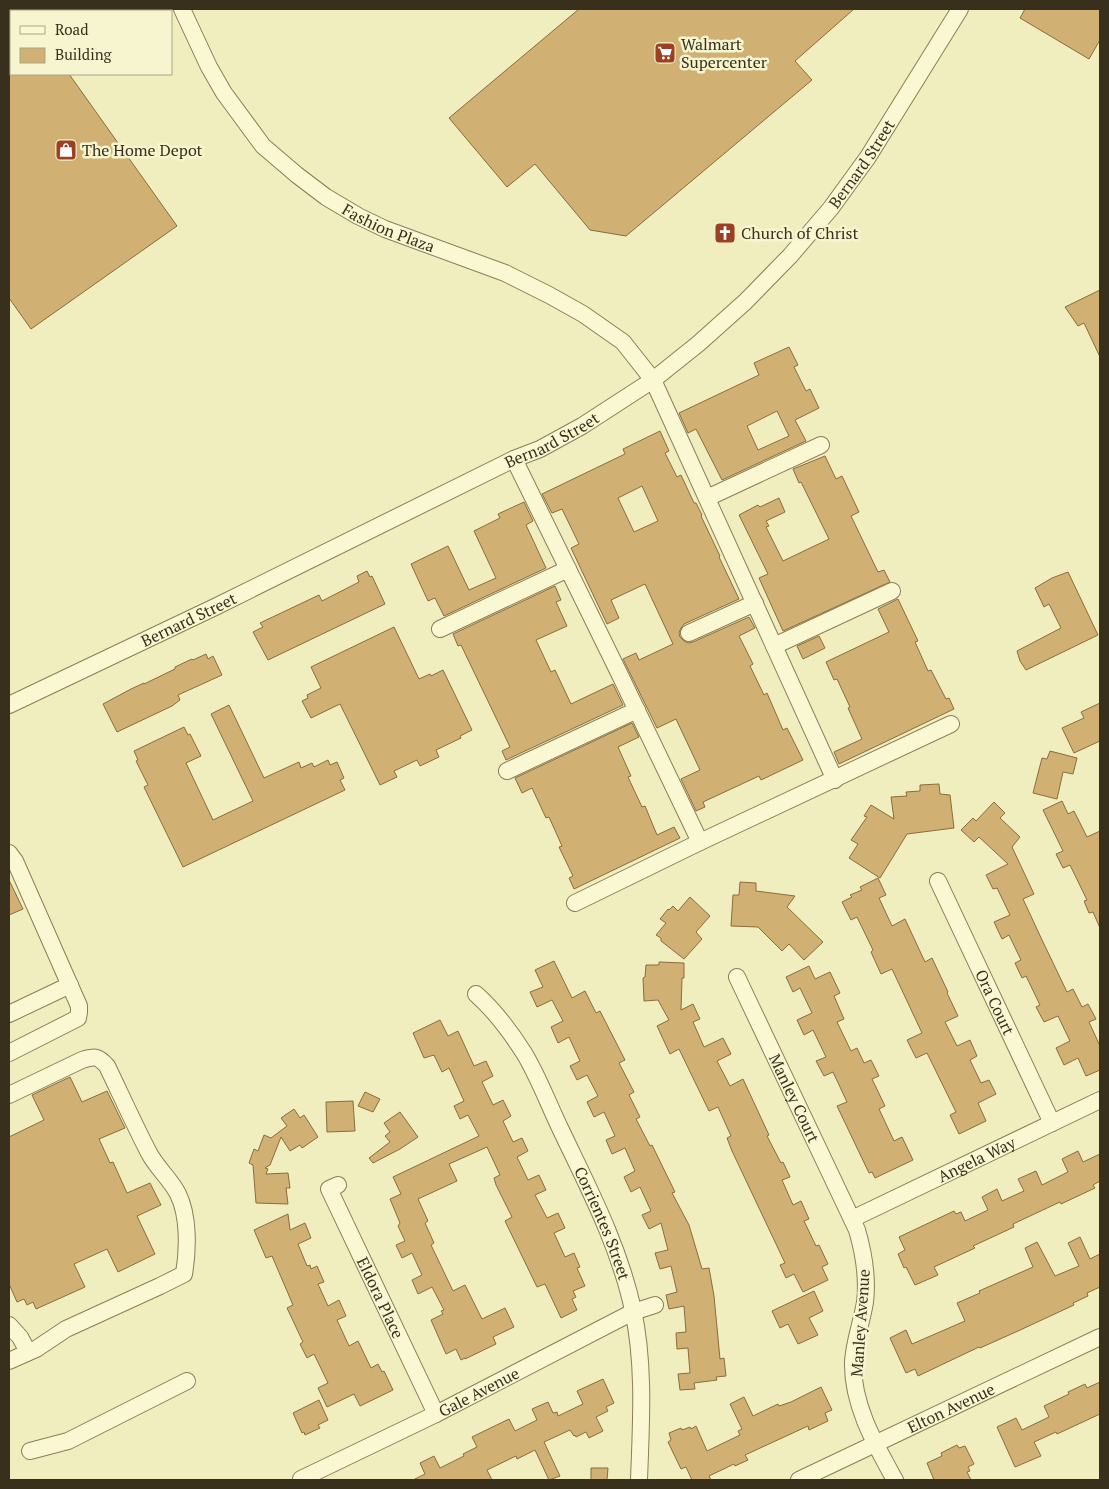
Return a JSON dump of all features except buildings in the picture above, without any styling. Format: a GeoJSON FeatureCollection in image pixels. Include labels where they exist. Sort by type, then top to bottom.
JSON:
{"type":"FeatureCollection","features":[{"type":"Feature","properties":{"kind":"street","name":"Fashion Plaza"},"geometry":{"type":"LineString","coordinates":[[182,9],[209,67],[224,93],[263,146],[326,197],[385,229],[505,274],[549,295],[583,314],[623,342],[653,380],[835,780]]}},
{"type":"Feature","properties":{"kind":"street","name":"Bernard Street"},"geometry":{"type":"LineString","coordinates":[[9,705],[215,607],[514,459],[540,449],[653,380],[698,344],[745,302],[790,256],[831,208],[868,157],[960,9]]}},
{"type":"Feature","properties":{"kind":"street"},"geometry":{"type":"LineString","coordinates":[[707,498],[821,445]]}},
{"type":"Feature","properties":{"kind":"street"},"geometry":{"type":"LineString","coordinates":[[514,459],[700,842]]}},
{"type":"Feature","properties":{"kind":"street"},"geometry":{"type":"LineString","coordinates":[[440,629],[568,569]]}},
{"type":"Feature","properties":{"kind":"street"},"geometry":{"type":"LineString","coordinates":[[774,646],[892,590]]}},
{"type":"Feature","properties":{"kind":"street"},"geometry":{"type":"LineString","coordinates":[[689,633],[755,603]]}},
{"type":"Feature","properties":{"kind":"street"},"geometry":{"type":"LineString","coordinates":[[507,771],[637,710]]}},
{"type":"Feature","properties":{"kind":"street"},"geometry":{"type":"LineString","coordinates":[[575,903],[951,724]]}},
{"type":"Feature","properties":{"kind":"street"},"geometry":{"type":"LineString","coordinates":[[9,853],[15,861],[79,1006],[78,1018],[9,1054]]}},
{"type":"Feature","properties":{"kind":"street","name":"Ora Court"},"geometry":{"type":"LineString","coordinates":[[938,881],[1052,1123]]}},
{"type":"Feature","properties":{"kind":"street","name":"Manley Court"},"geometry":{"type":"LineString","coordinates":[[737,977],[852,1219]]}},
{"type":"Feature","properties":{"kind":"street"},"geometry":{"type":"LineString","coordinates":[[9,1014],[70,985]]}},
{"type":"Feature","properties":{"kind":"street","name":"Corrientes Street"},"geometry":{"type":"LineString","coordinates":[[476,994],[507,1027],[524,1054],[600,1211],[614,1245],[626,1282],[640,1356],[642,1402],[638,1480]]}},
{"type":"Feature","properties":{"kind":"street"},"geometry":{"type":"LineString","coordinates":[[9,1095],[82,1060],[93,1056],[101,1059],[107,1066],[150,1155],[178,1194],[187,1230],[184,1274],[66,1329],[9,1361]]}},
{"type":"Feature","properties":{"kind":"street","name":"Angela Way"},"geometry":{"type":"LineString","coordinates":[[852,1219],[1100,1100]]}},
{"type":"Feature","properties":{"kind":"street","name":"Eldora Place"},"geometry":{"type":"LineString","coordinates":[[338,1185],[329,1189],[436,1414]]}},
{"type":"Feature","properties":{"kind":"street","name":"Manley Avenue"},"geometry":{"type":"LineString","coordinates":[[852,1219],[864,1253],[866,1275],[865,1302],[854,1355],[855,1388],[861,1411],[895,1480]]}},
{"type":"Feature","properties":{"kind":"street","name":"Gale Avenue"},"geometry":{"type":"LineString","coordinates":[[301,1479],[436,1414],[633,1312],[655,1305]]}},
{"type":"Feature","properties":{"kind":"street"},"geometry":{"type":"LineString","coordinates":[[9,1325],[20,1337],[28,1352]]}},
{"type":"Feature","properties":{"kind":"street","name":"Elton Avenue"},"geometry":{"type":"LineString","coordinates":[[799,1480],[1100,1336]]}},
{"type":"Feature","properties":{"kind":"street"},"geometry":{"type":"LineString","coordinates":[[30,1451],[68,1441],[187,1381]]}},
{"type":"Feature","properties":{"kind":"place","name":"Walmart Supercenter"},"geometry":{"type":"Point","coordinates":[665,53]}},
{"type":"Feature","properties":{"kind":"place","name":"The Home Depot"},"geometry":{"type":"Point","coordinates":[66,150]}},
{"type":"Feature","properties":{"kind":"place","name":"Church of Christ"},"geometry":{"type":"Point","coordinates":[725,233]}}]}
